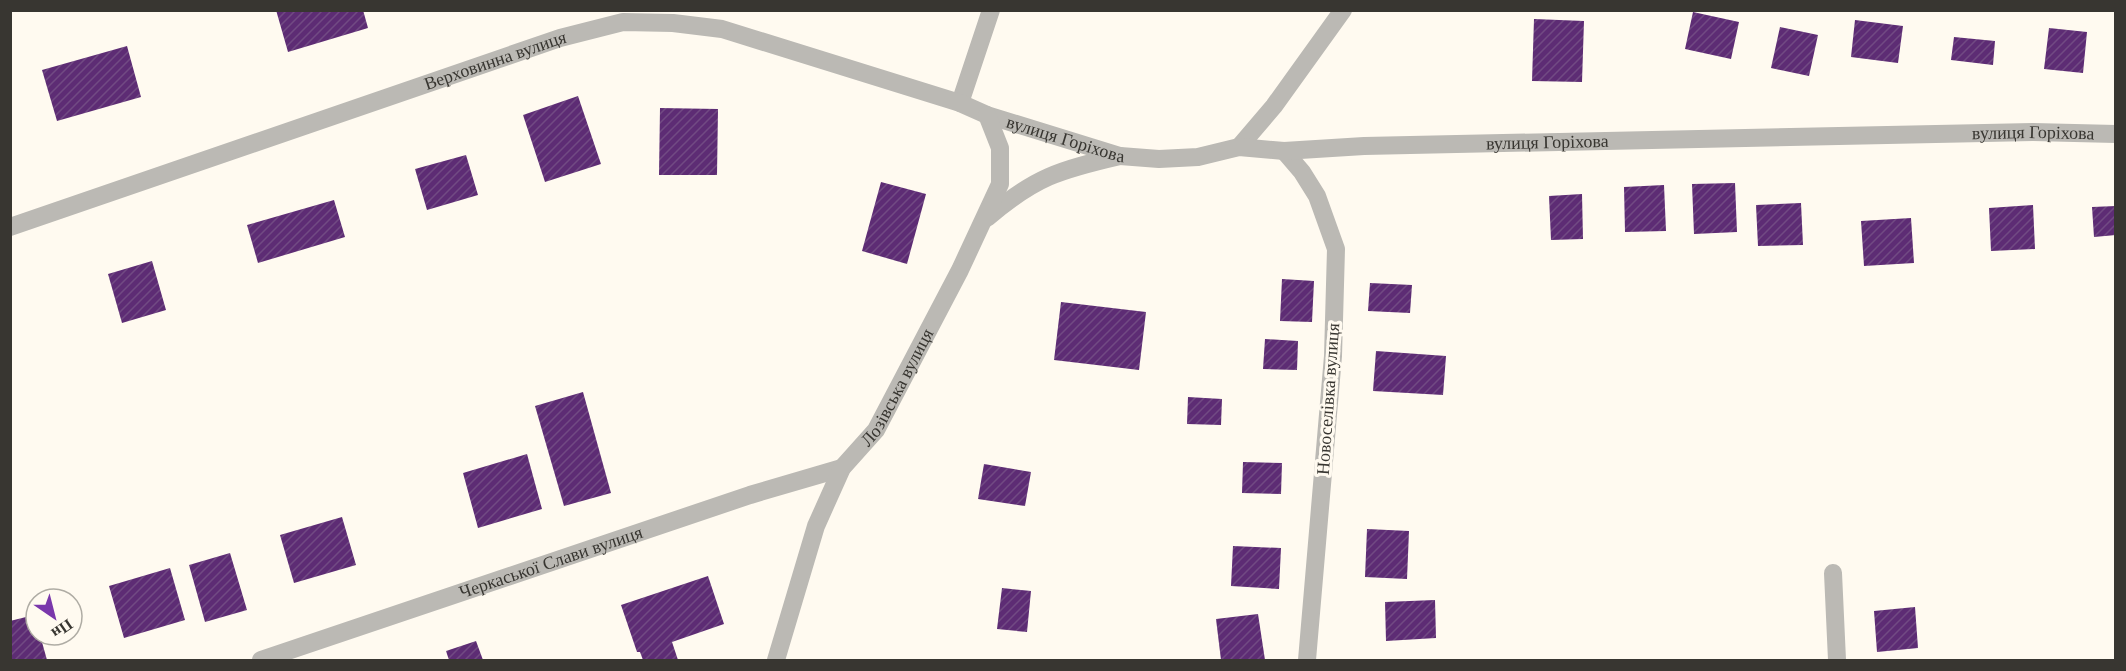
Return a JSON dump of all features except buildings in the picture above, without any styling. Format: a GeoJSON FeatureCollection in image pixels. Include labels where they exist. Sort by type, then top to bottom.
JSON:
{"type":"FeatureCollection","features":[{"type":"Feature","properties":{"kind":"street"},"geometry":{"type":"LineString","coordinates":[[960,103],[991,10]]}},
{"type":"Feature","properties":{"kind":"street"},"geometry":{"type":"LineString","coordinates":[[1239,147],[1274,106],[1343,10]]}},
{"type":"Feature","properties":{"kind":"street","name":"Верховинна вулиця"},"geometry":{"type":"LineString","coordinates":[[10,227],[560,38],[623,22],[673,23],[722,29],[960,103],[987,115]]}},
{"type":"Feature","properties":{"kind":"street","name":"вулиця Горіхова"},"geometry":{"type":"LineString","coordinates":[[987,115],[1120,156],[1159,159],[1198,156],[1239,147],[1284,151],[1364,146],[2009,133],[2115,134]]}},
{"type":"Feature","properties":{"kind":"street","name":"Лозівська вулиця"},"geometry":{"type":"LineString","coordinates":[[776,660],[816,526],[842,468],[876,430],[1000,184],[1002,166],[1000,148],[987,115]]}},
{"type":"Feature","properties":{"kind":"street","name":"Новоселівка вулиця"},"geometry":{"type":"LineString","coordinates":[[1284,151],[1302,172],[1317,196],[1329,222],[1336,249],[1333,356],[1307,660]]}},
{"type":"Feature","properties":{"kind":"street"},"geometry":{"type":"LineString","coordinates":[[983,221],[1014,195],[1045,177],[1120,156]]}},
{"type":"Feature","properties":{"kind":"street","name":"Черкаської Слави вулиця"},"geometry":{"type":"LineString","coordinates":[[261,660],[750,495],[842,468]]}},
{"type":"Feature","properties":{"kind":"street"},"geometry":{"type":"LineString","coordinates":[[1833,573],[1837,660]]}}]}
